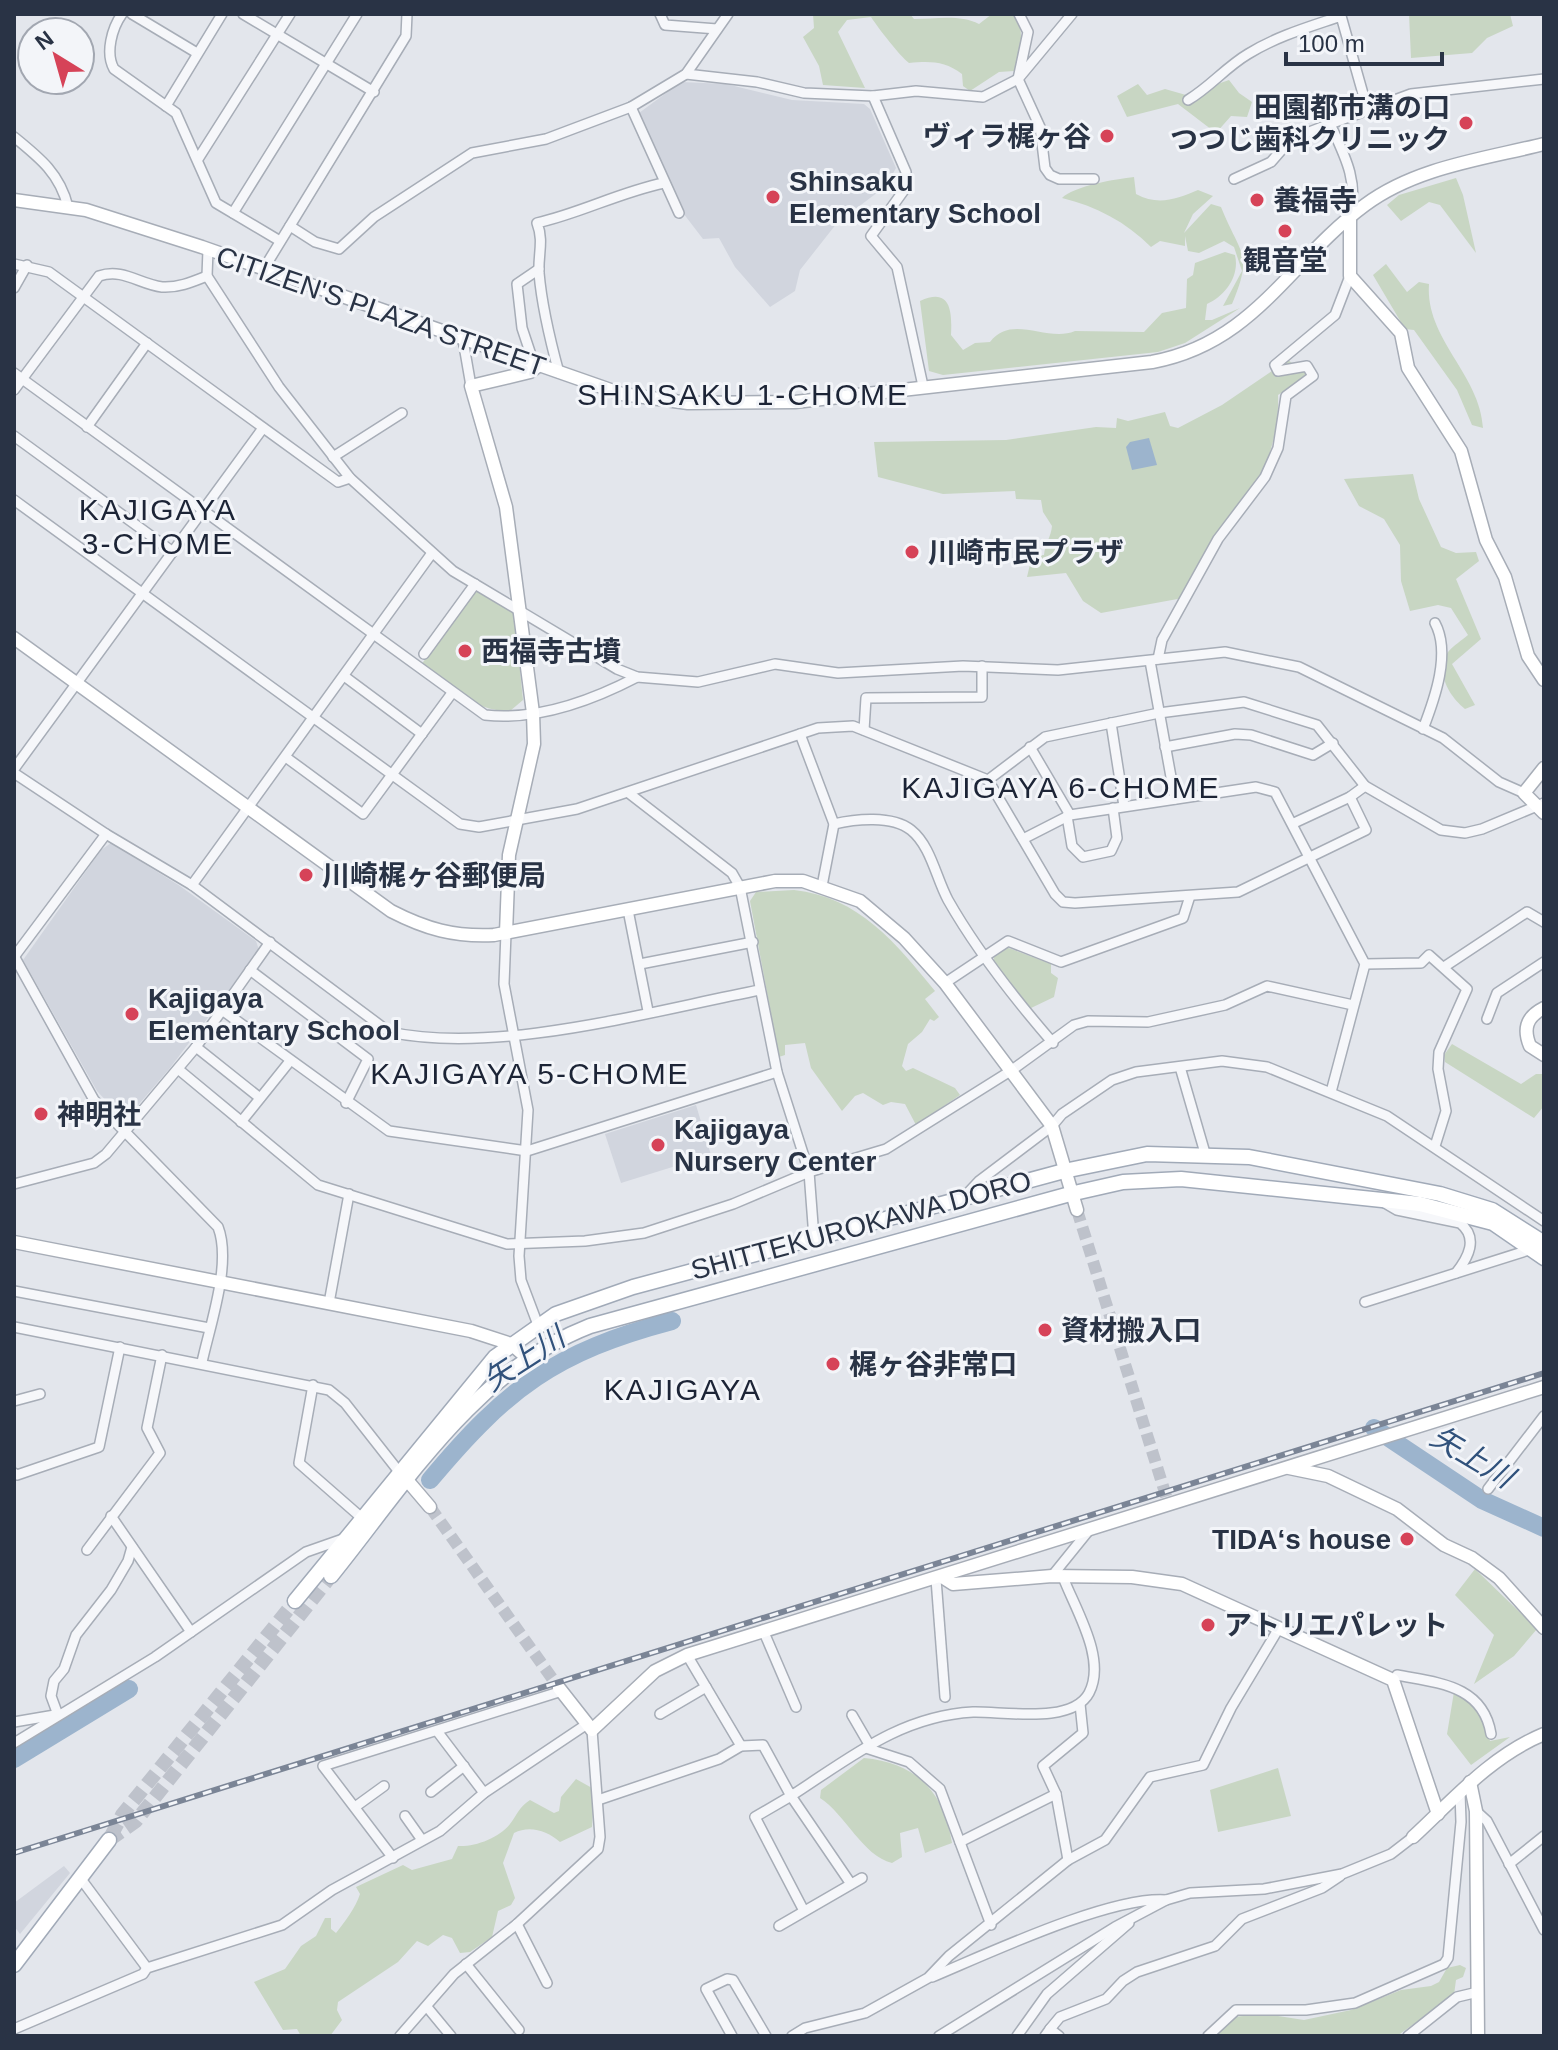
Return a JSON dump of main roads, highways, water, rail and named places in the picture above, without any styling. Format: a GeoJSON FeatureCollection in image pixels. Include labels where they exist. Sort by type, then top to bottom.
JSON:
{"type":"FeatureCollection","features":[{"type":"Feature","properties":{"kind":"main road","name":"SHITTEKUROKAWA DORO"},"geometry":{"type":"LineString","coordinates":[[331,1576],[473,1381],[511,1344],[538,1325],[587,1300],[964,1197],[1135,1155],[1205,1153],[1249,1157],[1454,1198],[1492,1210],[1540,1250]]}},
{"type":"Feature","properties":{"kind":"main road","name":"SHITTEKUROKAWA DORO"},"geometry":{"type":"LineString","coordinates":[[295,1601],[363,1519],[482,1392],[526,1357],[556,1339],[590,1326],[1070,1194],[1137,1180],[1181,1179],[1420,1204],[1476,1216],[1540,1250]]}},
{"type":"Feature","properties":{"kind":"main road"},"geometry":{"type":"LineString","coordinates":[[14,1965],[109,1840]]}},
{"type":"Feature","properties":{"kind":"water"},"geometry":{"type":"Polygon","coordinates":[[[1149,438],[1157,465],[1132,470],[1126,447],[1130,442],[1149,438]]]}},
{"type":"Feature","properties":{"kind":"waterway","name":"矢上川"},"geometry":{"type":"LineString","coordinates":[[430,1480],[484,1421],[536,1378],[596,1346],[672,1321]]}},
{"type":"Feature","properties":{"kind":"waterway","name":"矢上川"},"geometry":{"type":"LineString","coordinates":[[1374,1428],[1482,1500],[1544,1528]]}},
{"type":"Feature","properties":{"kind":"waterway","name":"矢上川"},"geometry":{"type":"LineString","coordinates":[[14,1759],[129,1689]]}},
{"type":"Feature","properties":{"kind":"tunnel"},"geometry":{"type":"LineString","coordinates":[[1077,1210],[1167,1499]]}},
{"type":"Feature","properties":{"kind":"tunnel"},"geometry":{"type":"LineString","coordinates":[[430,1507],[559,1688]]}},
{"type":"Feature","properties":{"kind":"tunnel"},"geometry":{"type":"LineString","coordinates":[[109,1840],[136,1821],[331,1576]]}},
{"type":"Feature","properties":{"kind":"tunnel"},"geometry":{"type":"LineString","coordinates":[[111,1836],[122,1815],[295,1601]]}},
{"type":"Feature","properties":{"kind":"railway"},"geometry":{"type":"LineString","coordinates":[[14,1853],[1544,1373]]}},
{"type":"Feature","properties":{"kind":"place","name":"田園都市溝の口 つつじ歯科クリニック"},"geometry":{"type":"Point","coordinates":[1466,123]}},
{"type":"Feature","properties":{"kind":"place","name":"ヴィラ梶ヶ谷"},"geometry":{"type":"Point","coordinates":[1107,136]}},
{"type":"Feature","properties":{"kind":"place","name":"Shinsaku Elementary School"},"geometry":{"type":"Point","coordinates":[773,197]}},
{"type":"Feature","properties":{"kind":"place","name":"養福寺"},"geometry":{"type":"Point","coordinates":[1257,200]}},
{"type":"Feature","properties":{"kind":"place","name":"観音堂"},"geometry":{"type":"Point","coordinates":[1285,231]}},
{"type":"Feature","properties":{"kind":"place","name":"川崎市民プラザ"},"geometry":{"type":"Point","coordinates":[912,552]}},
{"type":"Feature","properties":{"kind":"place","name":"西福寺古墳"},"geometry":{"type":"Point","coordinates":[465,651]}},
{"type":"Feature","properties":{"kind":"place","name":"川崎梶ヶ谷郵便局"},"geometry":{"type":"Point","coordinates":[306,875]}},
{"type":"Feature","properties":{"kind":"place","name":"Kajigaya Elementary School"},"geometry":{"type":"Point","coordinates":[132,1014]}},
{"type":"Feature","properties":{"kind":"place","name":"神明社"},"geometry":{"type":"Point","coordinates":[41,1114]}},
{"type":"Feature","properties":{"kind":"place","name":"Kajigaya Nursery Center"},"geometry":{"type":"Point","coordinates":[658,1145]}},
{"type":"Feature","properties":{"kind":"place","name":"資材搬入口"},"geometry":{"type":"Point","coordinates":[1045,1330]}},
{"type":"Feature","properties":{"kind":"place","name":"梶ヶ谷非常口"},"geometry":{"type":"Point","coordinates":[833,1364]}},
{"type":"Feature","properties":{"kind":"place","name":"TIDA‘s house"},"geometry":{"type":"Point","coordinates":[1407,1539]}},
{"type":"Feature","properties":{"kind":"place","name":"アトリエパレット"},"geometry":{"type":"Point","coordinates":[1208,1625]}},
{"type":"Feature","properties":{"kind":"district","name":"SHINSAKU 1-CHOME"},"geometry":{"type":"Point","coordinates":[743,395]}},
{"type":"Feature","properties":{"kind":"district","name":"KAJIGAYA 3-CHOME"},"geometry":{"type":"Point","coordinates":[158,527]}},
{"type":"Feature","properties":{"kind":"district","name":"KAJIGAYA 6-CHOME"},"geometry":{"type":"Point","coordinates":[1061,788]}},
{"type":"Feature","properties":{"kind":"district","name":"KAJIGAYA 5-CHOME"},"geometry":{"type":"Point","coordinates":[530,1074]}},
{"type":"Feature","properties":{"kind":"district","name":"KAJIGAYA"},"geometry":{"type":"Point","coordinates":[683,1390]}}]}
